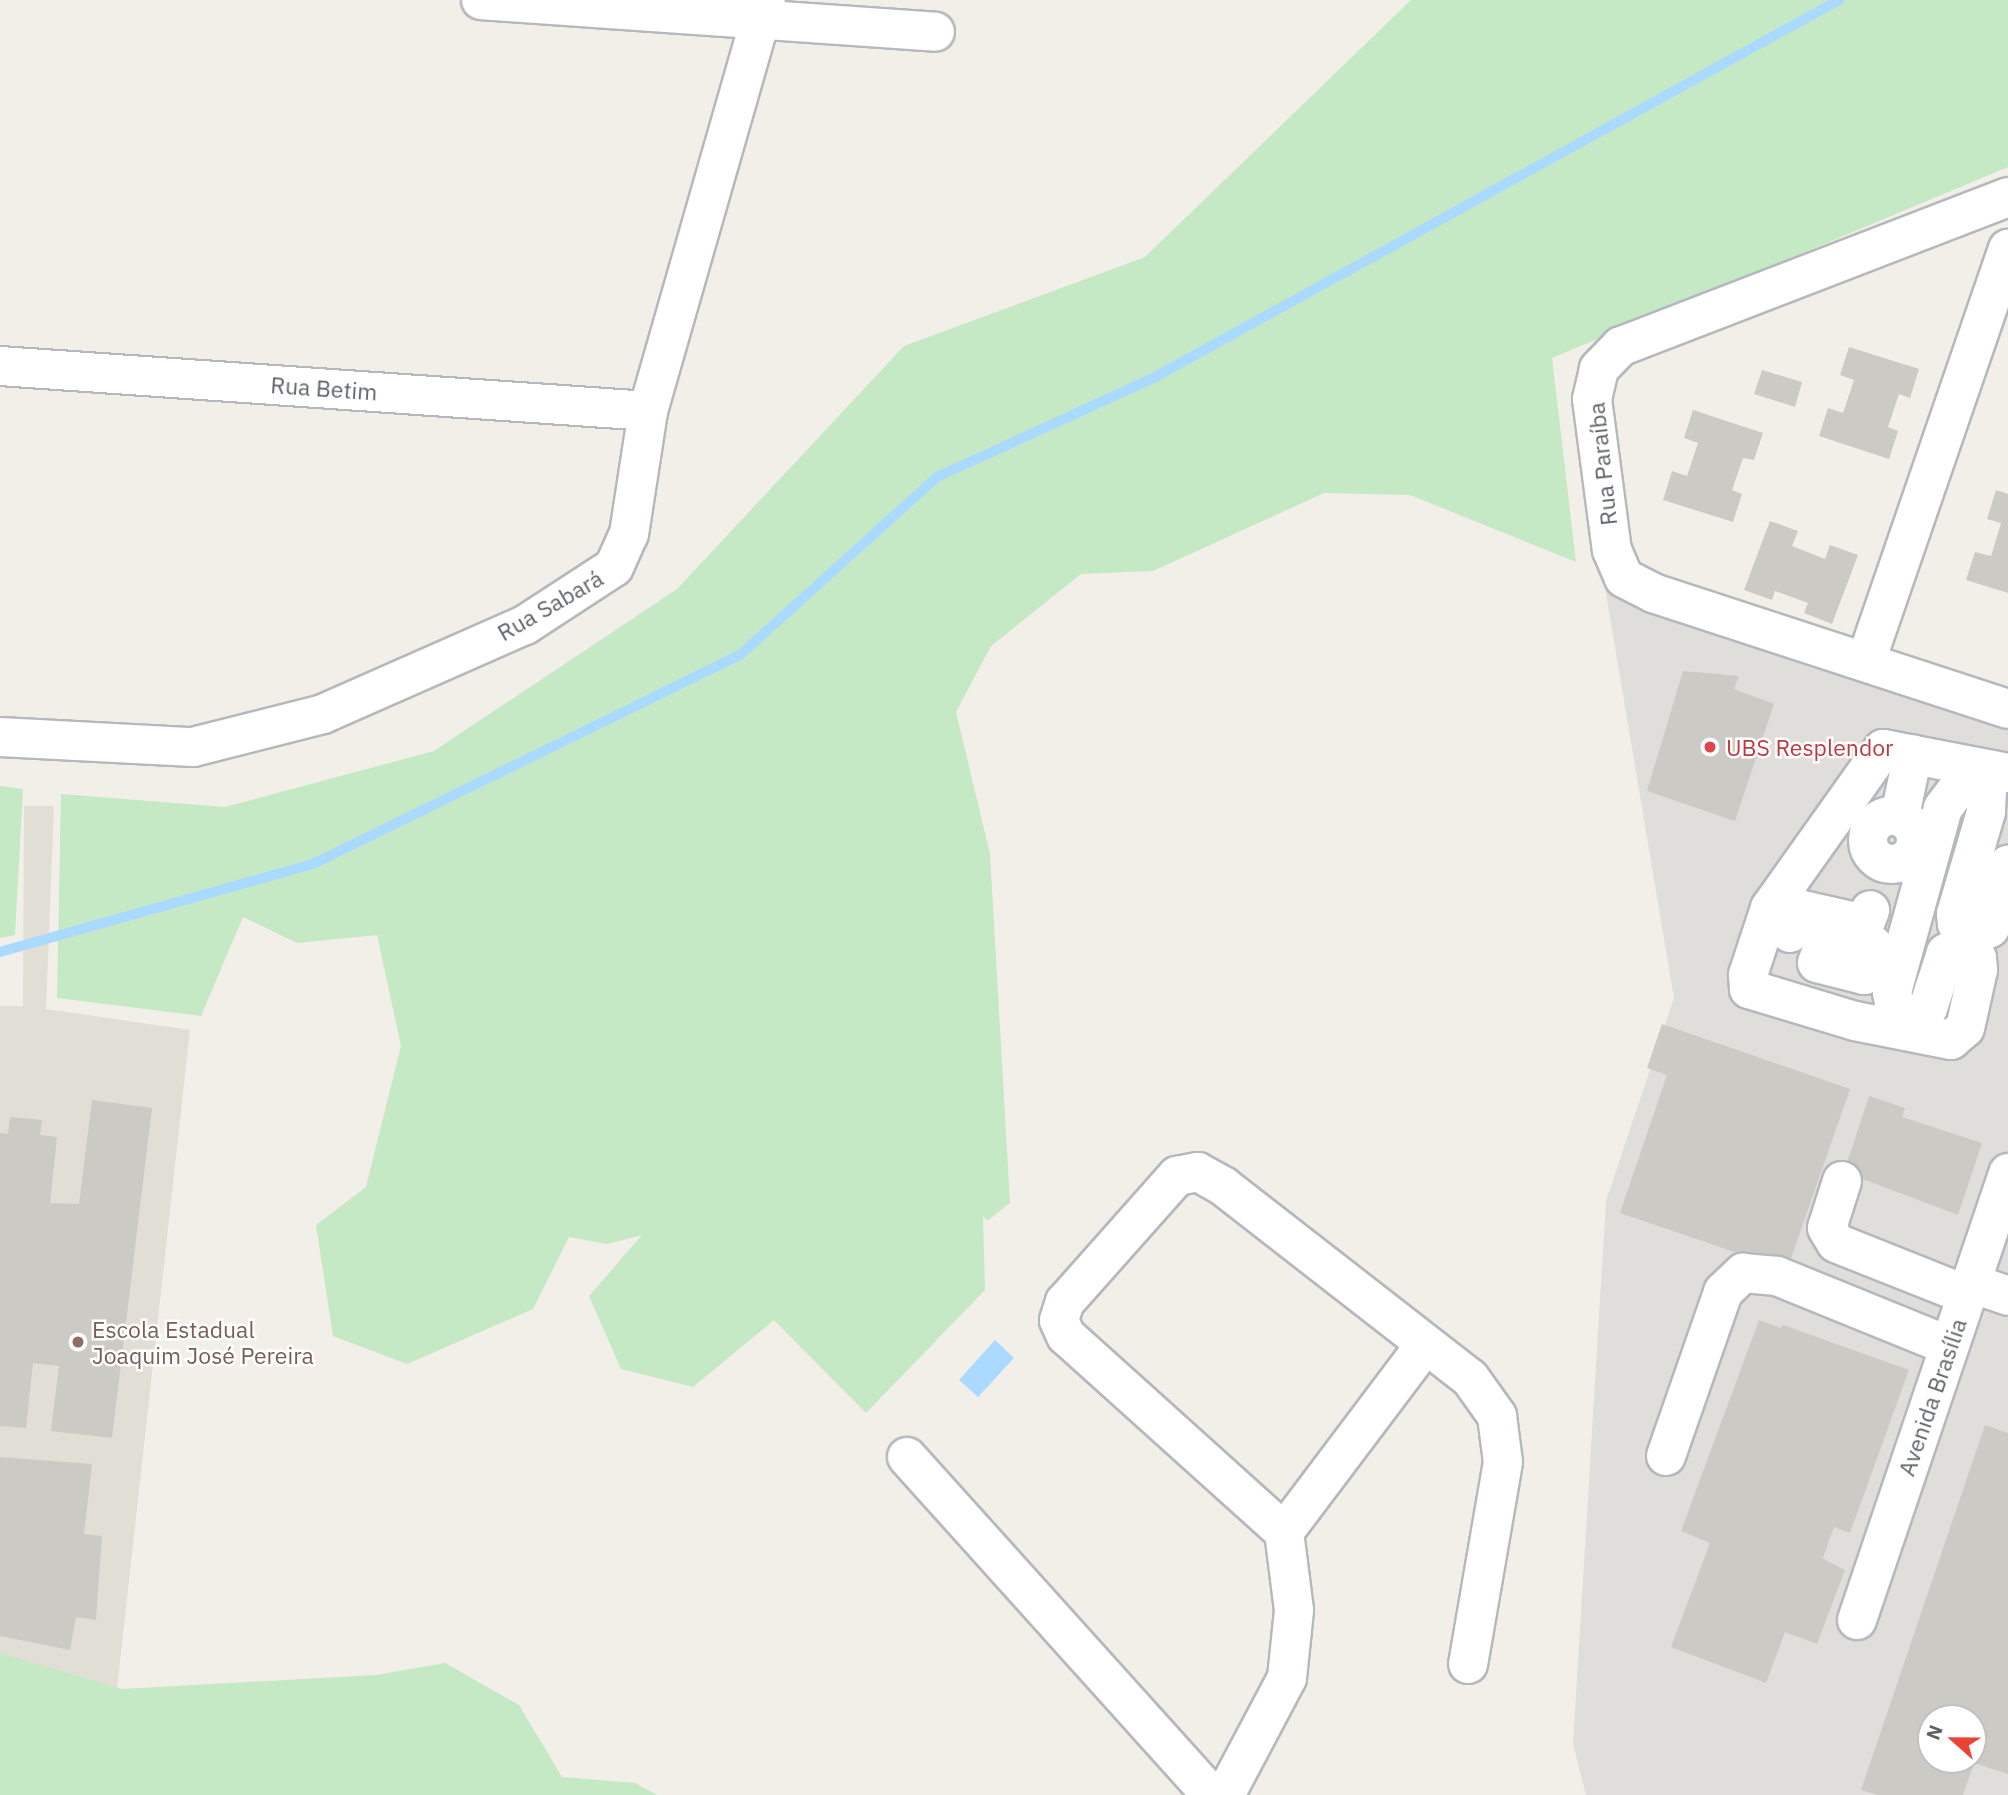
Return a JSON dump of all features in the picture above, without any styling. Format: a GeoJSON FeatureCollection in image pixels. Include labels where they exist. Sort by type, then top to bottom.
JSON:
{"type":"FeatureCollection","features":[{"type":"Feature","properties":{"kind":"street"},"geometry":{"type":"LineString","coordinates":[[481,0],[763,8],[935,32]]}},
{"type":"Feature","properties":{"kind":"street","name":"Rua Sabará"},"geometry":{"type":"LineString","coordinates":[[0,737],[193,747],[323,714],[525,625],[614,567],[629,534],[648,411],[763,8]]}},
{"type":"Feature","properties":{"kind":"street","name":"Rua Paraíba"},"geometry":{"type":"LineString","coordinates":[[2008,197],[1621,346],[1599,369],[1592,399],[1612,550],[1624,578],[1653,593],[2008,709]]}},
{"type":"Feature","properties":{"kind":"street"},"geometry":{"type":"LineString","coordinates":[[1866,661],[2008,249]]}},
{"type":"Feature","properties":{"kind":"street","name":"Rua Betim"},"geometry":{"type":"LineString","coordinates":[[0,366],[648,411]]}},
{"type":"Feature","properties":{"kind":"street"},"geometry":{"type":"LineString","coordinates":[[2008,773],[1883,749],[1787,877],[1760,932],[1749,989],[1855,1021],[1951,1040],[1965,1028],[1976,980],[1977,958],[1969,949],[1957,947],[1946,953],[1928,1008],[1906,1016],[1895,1008],[1892,992],[1943,808],[1964,780],[1978,779],[1987,791],[1986,812],[1956,914],[1957,924],[1964,930],[1976,934],[1990,928],[2008,865]]}},
{"type":"Feature","properties":{"kind":"street"},"geometry":{"type":"LineString","coordinates":[[1790,933],[1796,916],[1803,910],[1852,921],[1844,940],[1826,936],[1818,963],[1864,975],[1873,945],[1858,942],[1870,910],[1854,892],[1855,880],[1873,863],[1885,864],[1874,857],[1869,833],[1887,816],[1900,816],[1913,754]]}},
{"type":"Feature","properties":{"kind":"street"},"geometry":{"type":"LineString","coordinates":[[1781,1015],[1948,1057],[1965,1055],[1975,1041],[2008,932]]}},
{"type":"Feature","properties":{"kind":"street"},"geometry":{"type":"LineString","coordinates":[[1225,1795],[1287,1678],[1294,1611],[1284,1532],[1066,1336],[1059,1320],[1065,1302],[1177,1176],[1198,1172],[1223,1186],[1470,1378],[1497,1416],[1503,1462],[1468,1664]]}},
{"type":"Feature","properties":{"kind":"street","name":"Avenida Brasília"},"geometry":{"type":"LineString","coordinates":[[1857,1620],[2008,1173]]}},
{"type":"Feature","properties":{"kind":"street"},"geometry":{"type":"LineString","coordinates":[[1842,1181],[1827,1227],[1836,1244],[1969,1289],[2008,1296]]}},
{"type":"Feature","properties":{"kind":"street"},"geometry":{"type":"LineString","coordinates":[[1666,1457],[1723,1292],[1743,1273],[1777,1276],[1949,1346]]}},
{"type":"Feature","properties":{"kind":"street"},"geometry":{"type":"LineString","coordinates":[[1284,1532],[1425,1345]]}},
{"type":"Feature","properties":{"kind":"street"},"geometry":{"type":"LineString","coordinates":[[908,1457],[1212,1795]]}},
{"type":"Feature","properties":{"kind":"shaded area"},"geometry":{"type":"Polygon","coordinates":[[[1602,570],[2008,708],[2008,1795],[1586,1795],[1573,1744],[1606,1201],[1674,998],[1602,570]]]}},
{"type":"Feature","properties":{"kind":"shaded area","name":"Escola Estadual Joaquim José Pereira"},"geometry":{"type":"Polygon","coordinates":[[[24,806],[54,806],[46,1009],[190,1030],[117,1689],[0,1655],[0,1006],[23,1006],[24,806]]]}},
{"type":"Feature","properties":{"kind":"green space"},"geometry":{"type":"Polygon","coordinates":[[[1411,0],[2008,0],[2008,167],[1552,358],[1576,562],[1410,495],[1324,493],[1153,571],[1081,574],[991,646],[956,712],[990,854],[1010,1203],[987,1221],[983,1216],[985,1290],[866,1413],[774,1320],[693,1387],[621,1369],[589,1296],[642,1235],[607,1244],[569,1237],[533,1309],[407,1364],[333,1336],[316,1225],[366,1187],[401,1046],[377,935],[297,943],[243,917],[201,1016],[57,998],[61,794],[225,807],[434,751],[677,589],[904,346],[1145,257],[1411,0]]]}},
{"type":"Feature","properties":{"kind":"green space"},"geometry":{"type":"Polygon","coordinates":[[[0,786],[23,789],[15,935],[0,938],[0,786]]]}},
{"type":"Feature","properties":{"kind":"green space"},"geometry":{"type":"Polygon","coordinates":[[[0,1653],[122,1689],[376,1675],[445,1663],[519,1705],[562,1777],[635,1783],[657,1795],[0,1795],[0,1653]]]}},
{"type":"Feature","properties":{"kind":"water"},"geometry":{"type":"Polygon","coordinates":[[[995,1340],[1014,1358],[978,1397],[959,1380],[995,1340]]]}},
{"type":"Feature","properties":{"kind":"building"},"geometry":{"type":"Polygon","coordinates":[[[1849,347],[1919,369],[1910,398],[1899,394],[1888,427],[1898,431],[1889,459],[1819,436],[1828,408],[1843,413],[1854,380],[1840,375],[1849,347]]]}},
{"type":"Feature","properties":{"kind":"building"},"geometry":{"type":"Polygon","coordinates":[[[1762,370],[1802,382],[1795,407],[1754,394],[1762,370]]]}},
{"type":"Feature","properties":{"kind":"building"},"geometry":{"type":"Polygon","coordinates":[[[1693,410],[1763,433],[1754,460],[1743,458],[1732,490],[1742,494],[1733,522],[1663,500],[1672,471],[1687,476],[1698,443],[1684,438],[1693,410]]]}},
{"type":"Feature","properties":{"kind":"building"},"geometry":{"type":"Polygon","coordinates":[[[1996,490],[2008,494],[2008,593],[1966,580],[1975,552],[1991,556],[2001,523],[1987,519],[1996,490]]]}},
{"type":"Feature","properties":{"kind":"building"},"geometry":{"type":"Polygon","coordinates":[[[1770,521],[1798,531],[1792,546],[1825,559],[1830,545],[1858,555],[1832,624],[1804,613],[1808,603],[1775,591],[1772,600],[1744,590],[1770,521]]]}},
{"type":"Feature","properties":{"kind":"building","name":"UBS Resplendor"},"geometry":{"type":"Polygon","coordinates":[[[1683,671],[1739,676],[1734,689],[1774,704],[1735,821],[1647,791],[1683,671]]]}},
{"type":"Feature","properties":{"kind":"building"},"geometry":{"type":"Polygon","coordinates":[[[1662,1024],[1850,1089],[1787,1270],[1620,1213],[1667,1075],[1647,1068],[1662,1024]]]}},
{"type":"Feature","properties":{"kind":"building"},"geometry":{"type":"Polygon","coordinates":[[[1869,1096],[1905,1108],[1902,1117],[1982,1143],[1958,1215],[1844,1172],[1869,1096]]]}},
{"type":"Feature","properties":{"kind":"building"},"geometry":{"type":"Polygon","coordinates":[[[92,1100],[152,1108],[112,1438],[51,1431],[59,1366],[33,1363],[26,1428],[0,1426],[0,1133],[8,1134],[10,1117],[42,1120],[40,1135],[57,1137],[50,1203],[79,1204],[92,1100]]]}},
{"type":"Feature","properties":{"kind":"building"},"geometry":{"type":"Polygon","coordinates":[[[1759,1320],[1781,1328],[1783,1325],[1909,1370],[1850,1533],[1834,1527],[1823,1558],[1814,1554],[1845,1570],[1817,1644],[1785,1632],[1766,1683],[1671,1647],[1710,1543],[1681,1531],[1759,1320]]]}},
{"type":"Feature","properties":{"kind":"building"},"geometry":{"type":"Polygon","coordinates":[[[1985,1425],[2008,1433],[2008,1774],[1987,1767],[1987,1704],[1917,1704],[1917,1774],[1970,1774],[1963,1795],[1878,1795],[1861,1790],[1985,1425]]]}},
{"type":"Feature","properties":{"kind":"building"},"geometry":{"type":"Polygon","coordinates":[[[0,1457],[92,1464],[84,1534],[102,1536],[96,1620],[76,1617],[70,1650],[0,1636],[0,1457]]]}},
{"type":"Feature","properties":{"kind":"waterway"},"geometry":{"type":"LineString","coordinates":[[0,952],[313,864],[740,655],[937,477],[1155,377],[1839,0]]}},
{"type":"Feature","properties":{"kind":"place","name":"UBS Resplendor"},"geometry":{"type":"Point","coordinates":[1710,747]}},
{"type":"Feature","properties":{"kind":"place","name":"Escola Estadual Joaquim José Pereira"},"geometry":{"type":"Point","coordinates":[78,1342]}}]}
